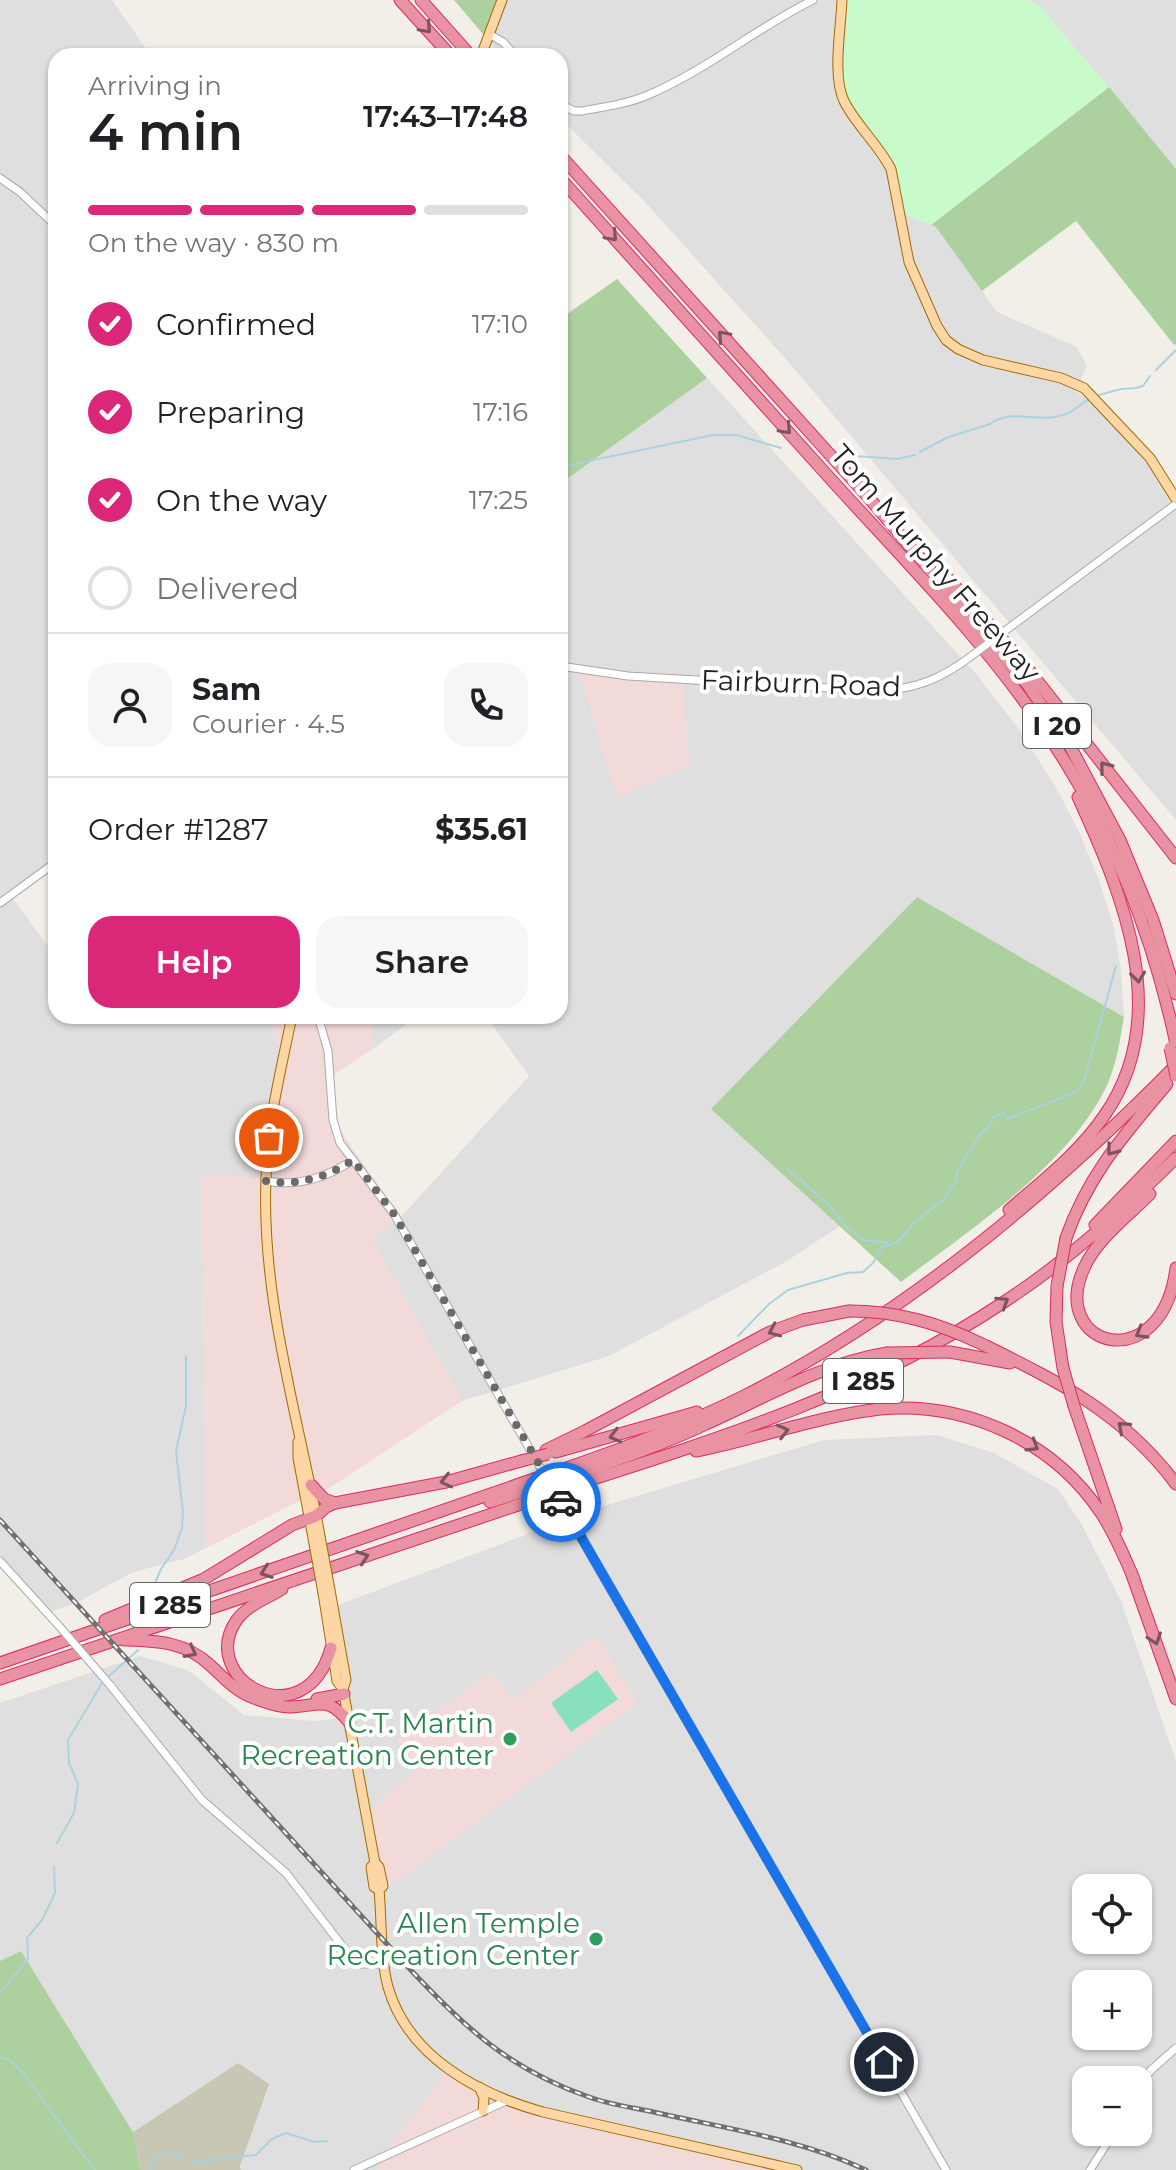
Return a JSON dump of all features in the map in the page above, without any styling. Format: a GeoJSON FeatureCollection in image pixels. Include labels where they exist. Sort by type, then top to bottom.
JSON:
{"type":"FeatureCollection","features":[{"type":"Feature","properties":{"kind":"highway"},"geometry":{"type":"LineString","coordinates":[[400,0],[444,48]]}},
{"type":"Feature","properties":{"kind":"highway"},"geometry":{"type":"LineString","coordinates":[[421,0],[464,48]]}},
{"type":"Feature","properties":{"kind":"highway","name":"Tom Murphy Freeway"},"geometry":{"type":"LineString","coordinates":[[568,164],[869,498],[1003,653],[1067,741],[1101,801],[1131,865],[1158,935],[1176,994]]}},
{"type":"Feature","properties":{"kind":"highway","name":"Tom Murphy Freeway"},"geometry":{"type":"LineString","coordinates":[[568,187],[962,624],[1013,686],[1064,759],[1111,845],[1148,940],[1174,1044]]}},
{"type":"Feature","properties":{"kind":"highway"},"geometry":{"type":"LineString","coordinates":[[869,498],[1004,640],[1176,856]]}},
{"type":"Feature","properties":{"kind":"highway"},"geometry":{"type":"LineString","coordinates":[[1013,686],[1078,797],[1109,858],[1135,921],[1174,1044],[1176,1076]]}},
{"type":"Feature","properties":{"kind":"highway"},"geometry":{"type":"LineString","coordinates":[[934,1276],[1092,1132],[1117,1096],[1129,1067],[1139,1011],[1135,959],[1116,891],[1078,797]]}},
{"type":"Feature","properties":{"kind":"highway"},"geometry":{"type":"LineString","coordinates":[[1176,1066],[1168,1082],[1111,1150],[1079,1203],[1066,1238],[1057,1286],[1056,1322],[1063,1368],[1074,1406],[1176,1699]]}},
{"type":"Feature","properties":{"kind":"highway","name":"I 285"},"geometry":{"type":"LineString","coordinates":[[0,1679],[300,1578],[563,1479],[743,1397],[818,1355],[934,1276],[1013,1216],[1067,1170],[1176,1066]]}},
{"type":"Feature","properties":{"kind":"highway"},"geometry":{"type":"LineString","coordinates":[[1055,1265],[1176,1141]]}},
{"type":"Feature","properties":{"kind":"highway","name":"I 285"},"geometry":{"type":"LineString","coordinates":[[0,1663],[340,1547],[563,1479],[652,1460],[775,1417],[878,1374],[976,1320],[1055,1265],[1118,1214],[1176,1158]]}},
{"type":"Feature","properties":{"kind":"highway"},"geometry":{"type":"LineString","coordinates":[[1176,1166],[1089,1258],[1077,1293],[1082,1319],[1095,1334],[1108,1339],[1122,1341],[1140,1336],[1153,1326],[1165,1309],[1176,1268]]}},
{"type":"Feature","properties":{"kind":"highway"},"geometry":{"type":"LineString","coordinates":[[547,1452],[770,1332],[803,1320],[849,1311],[881,1312],[922,1319],[982,1344],[1085,1398],[1138,1440],[1176,1484]]}},
{"type":"Feature","properties":{"kind":"highway"},"geometry":{"type":"LineString","coordinates":[[563,1479],[661,1444],[810,1374],[852,1360],[887,1353],[950,1352],[1011,1363],[1045,1375]]}},
{"type":"Feature","properties":{"kind":"highway"},"geometry":{"type":"LineString","coordinates":[[52,1645],[115,1615],[204,1579],[292,1525],[313,1517],[335,1503],[446,1482],[654,1425],[743,1397]]}},
{"type":"Feature","properties":{"kind":"highway"},"geometry":{"type":"LineString","coordinates":[[652,1460],[870,1411],[917,1409],[956,1414],[1015,1435],[1070,1475],[1101,1513],[1134,1579]]}},
{"type":"Feature","properties":{"kind":"highway"},"geometry":{"type":"LineString","coordinates":[[311,1485],[324,1499],[335,1503]]}},
{"type":"Feature","properties":{"kind":"highway"},"geometry":{"type":"LineString","coordinates":[[300,1578],[244,1612],[235,1623],[229,1639],[231,1662],[244,1682],[263,1694],[290,1696],[344,1692]]}},
{"type":"Feature","properties":{"kind":"highway"},"geometry":{"type":"LineString","coordinates":[[115,1639],[161,1641],[183,1648],[203,1659],[239,1690],[282,1706],[327,1703],[340,1711],[349,1722]]}},
{"type":"Feature","properties":{"kind":"highway"},"geometry":{"type":"LineString","coordinates":[[290,1696],[317,1678],[331,1648]]}},
{"type":"Feature","properties":{"kind":"highway"},"geometry":{"type":"LineString","coordinates":[[264,1701],[292,1702],[344,1692]]}},
{"type":"Feature","properties":{"kind":"main road"},"geometry":{"type":"LineString","coordinates":[[484,48],[502,0]]}},
{"type":"Feature","properties":{"kind":"main road"},"geometry":{"type":"LineString","coordinates":[[842,0],[840,91],[891,169],[909,262],[942,334],[958,349],[983,360],[1061,378],[1084,388],[1150,458],[1176,501]]}},
{"type":"Feature","properties":{"kind":"main road"},"geometry":{"type":"LineString","coordinates":[[290,1024],[271,1122],[266,1181],[266,1232],[271,1281],[299,1438],[306,1456],[316,1537],[346,1680],[344,1692],[375,1863],[379,1867],[383,1886],[379,1890],[385,1964],[395,2006],[418,2042],[448,2069],[506,2101],[797,2170]]}},
{"type":"Feature","properties":{"kind":"main road"},"geometry":{"type":"LineString","coordinates":[[299,1438],[298,1458],[313,1517]]}},
{"type":"Feature","properties":{"kind":"main road"},"geometry":{"type":"LineString","coordinates":[[326,1592],[331,1648],[337,1681],[344,1692]]}},
{"type":"Feature","properties":{"kind":"main road"},"geometry":{"type":"LineString","coordinates":[[479,2087],[484,2098],[483,2111]]}},
{"type":"Feature","properties":{"kind":"street"},"geometry":{"type":"LineString","coordinates":[[568,108],[582,111],[645,97],[706,65],[813,0]]}},
{"type":"Feature","properties":{"kind":"street"},"geometry":{"type":"LineString","coordinates":[[489,34],[509,48]]}},
{"type":"Feature","properties":{"kind":"street"},"geometry":{"type":"LineString","coordinates":[[0,178],[48,218]]}},
{"type":"Feature","properties":{"kind":"street","name":"Fairburn Road"},"geometry":{"type":"LineString","coordinates":[[568,667],[628,676],[879,691],[925,684],[970,657],[1176,501]]}},
{"type":"Feature","properties":{"kind":"street"},"geometry":{"type":"LineString","coordinates":[[0,903],[48,868]]}},
{"type":"Feature","properties":{"kind":"street"},"geometry":{"type":"LineString","coordinates":[[320,1024],[328,1051],[334,1130],[340,1143],[394,1214],[946,2170]]}},
{"type":"Feature","properties":{"kind":"street"},"geometry":{"type":"LineString","coordinates":[[266,1181],[288,1185],[303,1182],[353,1160]]}},
{"type":"Feature","properties":{"kind":"street"},"geometry":{"type":"LineString","coordinates":[[0,1561],[110,1685],[202,1800],[286,1873],[350,1956],[362,1964],[385,1964]]}},
{"type":"Feature","properties":{"kind":"street"},"geometry":{"type":"LineString","coordinates":[[1152,2070],[1176,2048]]}},
{"type":"Feature","properties":{"kind":"street"},"geometry":{"type":"LineString","coordinates":[[354,2170],[506,2101]]}},
{"type":"Feature","properties":{"kind":"street"},"geometry":{"type":"LineString","coordinates":[[1090,2170],[1105,2146]]}},
{"type":"Feature","properties":{"kind":"shaded area"},"geometry":{"type":"Polygon","coordinates":[[[0,0],[112,0],[145,48],[48,48],[48,864],[8,892],[48,946],[48,1024],[272,1024],[279,1050],[264,1179],[202,1175],[206,1548],[184,1559],[133,1572],[80,1601],[46,1614],[0,1562],[0,0]]]}},
{"type":"Feature","properties":{"kind":"shaded area"},"geometry":{"type":"Polygon","coordinates":[[[503,0],[836,0],[834,81],[997,312],[1077,347],[1087,366],[1076,391],[1098,408],[1139,454],[1176,508],[1176,820],[791,365],[646,203],[568,126],[568,48],[496,48],[488,40],[503,0]]]}},
{"type":"Feature","properties":{"kind":"shaded area"},"geometry":{"type":"Polygon","coordinates":[[[1028,0],[1176,0],[1176,169],[1041,8],[1028,0]]]}},
{"type":"Feature","properties":{"kind":"shaded area"},"geometry":{"type":"Polygon","coordinates":[[[707,378],[976,674],[1019,729],[1057,789],[1099,880],[1114,928],[1124,1017],[917,897],[712,1109],[840,1226],[787,1261],[609,1356],[462,1401],[372,1240],[400,1218],[529,1076],[492,1024],[568,1024],[568,478],[707,378]]]}},
{"type":"Feature","properties":{"kind":"shaded area"},"geometry":{"type":"Polygon","coordinates":[[[578,671],[681,673],[690,766],[617,797],[578,671]]]}},
{"type":"Feature","properties":{"kind":"shaded area"},"geometry":{"type":"Polygon","coordinates":[[[272,1024],[373,1024],[371,1050],[332,1076],[336,1124],[400,1218],[373,1240],[462,1401],[317,1496],[303,1499],[206,1548],[202,1174],[264,1178],[279,1050],[272,1024]]]}},
{"type":"Feature","properties":{"kind":"shaded area"},"geometry":{"type":"Polygon","coordinates":[[[373,1024],[407,1024],[371,1050],[373,1024]]]}},
{"type":"Feature","properties":{"kind":"shaded area"},"geometry":{"type":"Polygon","coordinates":[[[937,1435],[994,1453],[1058,1489],[1082,1525],[1121,1601],[1176,1761],[1176,2170],[796,2170],[380,2160],[377,2170],[241,2170],[238,2063],[133,2132],[21,1951],[0,1961],[0,1703],[140,1656],[188,1670],[244,1715],[314,1721],[347,1717],[327,1609],[600,1507],[824,1440],[937,1435]],[[490,1672],[398,1740],[418,1768],[513,1700],[490,1672]]]}},
{"type":"Feature","properties":{"kind":"shaded area"},"geometry":{"type":"Polygon","coordinates":[[[597,1635],[637,1703],[378,1895],[365,1815],[418,1768],[397,1740],[490,1672],[513,1700],[597,1635]]]}},
{"type":"Feature","properties":{"kind":"shaded area"},"geometry":{"type":"Polygon","coordinates":[[[238,2063],[269,2084],[241,2170],[141,2170],[133,2132],[238,2063]]]}},
{"type":"Feature","properties":{"kind":"shaded area"},"geometry":{"type":"Polygon","coordinates":[[[446,2073],[533,2110],[796,2170],[377,2170],[380,2160],[446,2073]]]}},
{"type":"Feature","properties":{"kind":"green space"},"geometry":{"type":"Polygon","coordinates":[[[454,0],[503,0],[488,40],[454,0]]]}},
{"type":"Feature","properties":{"kind":"green space"},"geometry":{"type":"Polygon","coordinates":[[[836,0],[1028,0],[1041,8],[1109,87],[931,225],[897,212],[885,159],[862,129],[834,81],[836,0]]]}},
{"type":"Feature","properties":{"kind":"green space"},"geometry":{"type":"Polygon","coordinates":[[[1109,87],[1176,169],[1174,345],[1076,221],[982,291],[936,227],[931,225],[1109,87]]]}},
{"type":"Feature","properties":{"kind":"green space"},"geometry":{"type":"Polygon","coordinates":[[[617,279],[707,378],[568,478],[568,313],[617,279]]]}},
{"type":"Feature","properties":{"kind":"green space"},"geometry":{"type":"Polygon","coordinates":[[[917,897],[1124,1017],[1108,1083],[1092,1112],[1070,1141],[1017,1193],[901,1282],[711,1109],[917,897]]]}},
{"type":"Feature","properties":{"kind":"green space"},"geometry":{"type":"Polygon","coordinates":[[[597,1670],[618,1699],[571,1732],[551,1703],[597,1670]]]}},
{"type":"Feature","properties":{"kind":"green space"},"geometry":{"type":"Polygon","coordinates":[[[21,1951],[133,2132],[141,2170],[0,2170],[0,1961],[21,1951]]]}},
{"type":"Feature","properties":{"kind":"waterway"},"geometry":{"type":"LineString","coordinates":[[1156,370],[1176,350]]}},
{"type":"Feature","properties":{"kind":"waterway"},"geometry":{"type":"LineString","coordinates":[[1099,395],[1143,386],[1150,376]]}},
{"type":"Feature","properties":{"kind":"waterway"},"geometry":{"type":"LineString","coordinates":[[920,452],[946,438],[1006,417],[1055,417],[1090,399]]}},
{"type":"Feature","properties":{"kind":"waterway"},"geometry":{"type":"LineString","coordinates":[[568,465],[713,435],[736,435],[781,448]]}},
{"type":"Feature","properties":{"kind":"waterway"},"geometry":{"type":"LineString","coordinates":[[842,455],[897,459],[915,455]]}},
{"type":"Feature","properties":{"kind":"waterway"},"geometry":{"type":"LineString","coordinates":[[738,1336],[769,1304],[788,1290],[847,1273],[863,1272],[873,1263],[881,1248],[898,1242],[914,1223],[943,1200],[956,1181],[957,1171],[993,1117],[1003,1113],[1007,1119],[1076,1092],[1084,1081],[1116,966]]}},
{"type":"Feature","properties":{"kind":"waterway"},"geometry":{"type":"LineString","coordinates":[[788,1169],[829,1205],[847,1228],[864,1240],[888,1243]]}},
{"type":"Feature","properties":{"kind":"waterway"},"geometry":{"type":"LineString","coordinates":[[152,1590],[182,1528],[176,1451],[186,1406],[186,1356]]}},
{"type":"Feature","properties":{"kind":"waterway"},"geometry":{"type":"LineString","coordinates":[[107,1678],[138,1650]]}},
{"type":"Feature","properties":{"kind":"waterway"},"geometry":{"type":"LineString","coordinates":[[57,1843],[74,1813],[78,1784],[69,1763],[68,1740],[102,1683]]}},
{"type":"Feature","properties":{"kind":"waterway"},"geometry":{"type":"LineString","coordinates":[[0,1993],[28,1959],[27,1938],[42,1920],[55,1893],[54,1867]]}},
{"type":"Feature","properties":{"kind":"waterway"},"geometry":{"type":"LineString","coordinates":[[0,2057],[8,2059],[20,2069],[95,2170]]}},
{"type":"Feature","properties":{"kind":"waterway"},"geometry":{"type":"LineString","coordinates":[[193,2162],[256,2155],[272,2139],[286,2133],[315,2142],[327,2141]]}},
{"type":"Feature","properties":{"kind":"waterway"},"geometry":{"type":"LineString","coordinates":[[149,2170],[154,2159],[167,2151],[188,2161]]}},
{"type":"Feature","properties":{"kind":"railway"},"geometry":{"type":"LineString","coordinates":[[0,1520],[408,1967],[449,2009],[490,2044],[535,2073],[596,2099],[787,2142],[866,2170]]}},
{"type":"Feature","properties":{"kind":"way so far"},"geometry":{"type":"LineString","coordinates":[[269,1138],[266,1181],[288,1185],[303,1182],[353,1160],[383,1197],[561,1502]]}},
{"type":"Feature","properties":{"kind":"place","name":"C.T. Martin Recreation Center"},"geometry":{"type":"Point","coordinates":[510,1739]}},
{"type":"Feature","properties":{"kind":"place","name":"Allen Temple Recreation Center"},"geometry":{"type":"Point","coordinates":[596,1939]}},
{"type":"Feature","properties":{"kind":"route"},"geometry":{"type":"LineString","coordinates":[[561,1502],[884,2062]]}}]}
